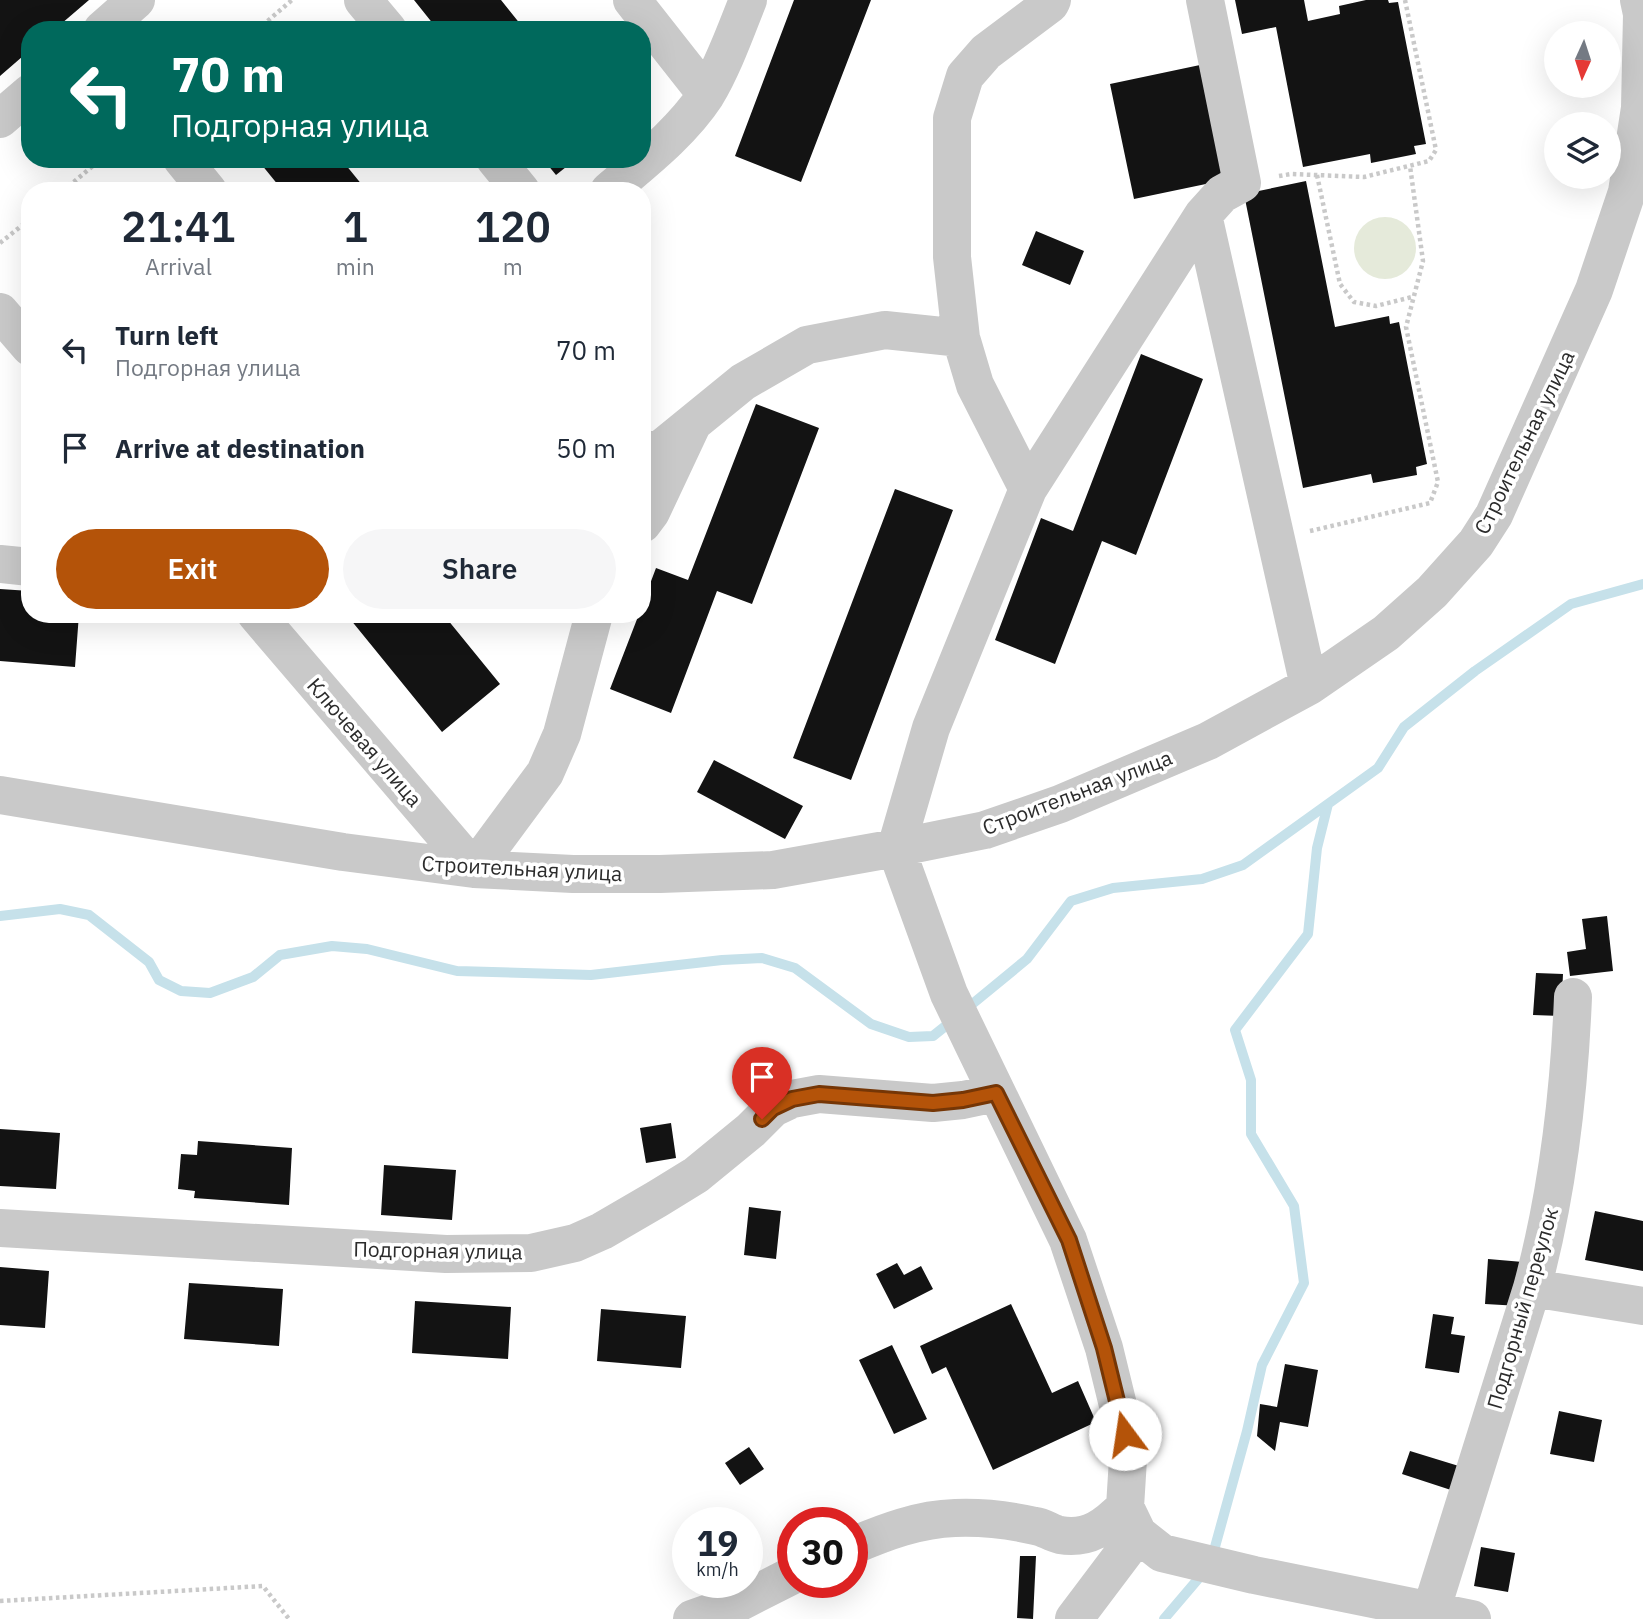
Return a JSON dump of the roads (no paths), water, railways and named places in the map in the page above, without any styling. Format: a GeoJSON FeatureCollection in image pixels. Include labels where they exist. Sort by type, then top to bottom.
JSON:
{"type":"FeatureCollection","features":[{"type":"Feature","properties":{"kind":"street"},"geometry":{"type":"LineString","coordinates":[[112,21],[136,0]]}},
{"type":"Feature","properties":{"kind":"street"},"geometry":{"type":"LineString","coordinates":[[363,0],[380,21]]}},
{"type":"Feature","properties":{"kind":"street"},"geometry":{"type":"LineString","coordinates":[[632,0],[649,21]]}},
{"type":"Feature","properties":{"kind":"street"},"geometry":{"type":"LineString","coordinates":[[651,156],[685,122],[706,94],[748,0]]}},
{"type":"Feature","properties":{"kind":"street"},"geometry":{"type":"LineString","coordinates":[[1028,489],[975,385],[961,338],[952,257],[952,118],[965,76],[986,52],[1052,0]]}},
{"type":"Feature","properties":{"kind":"street"},"geometry":{"type":"LineString","coordinates":[[1074,1619],[1131,1520],[1129,1460],[1125,1434],[1104,1348],[1069,1240],[949,994],[896,848],[931,728],[1028,489],[1203,215],[1222,194],[1242,183],[1205,0]]}},
{"type":"Feature","properties":{"kind":"street","name":"Строительная улица"},"geometry":{"type":"LineString","coordinates":[[0,795],[343,852],[474,869],[635,874],[773,870],[985,830],[1060,804],[1208,741],[1309,686],[1386,633],[1432,592],[1476,543],[1494,515],[1594,290],[1627,192],[1640,107],[1642,14],[1639,0]]}},
{"type":"Feature","properties":{"kind":"street"},"geometry":{"type":"LineString","coordinates":[[651,24],[706,94]]}},
{"type":"Feature","properties":{"kind":"street"},"geometry":{"type":"LineString","coordinates":[[189,168],[201,182]]}},
{"type":"Feature","properties":{"kind":"street"},"geometry":{"type":"LineString","coordinates":[[502,168],[514,182]]}},
{"type":"Feature","properties":{"kind":"street"},"geometry":{"type":"LineString","coordinates":[[620,182],[637,168]]}},
{"type":"Feature","properties":{"kind":"street"},"geometry":{"type":"LineString","coordinates":[[1203,215],[1309,686]]}},
{"type":"Feature","properties":{"kind":"street"},"geometry":{"type":"LineString","coordinates":[[0,312],[21,336]]}},
{"type":"Feature","properties":{"kind":"street"},"geometry":{"type":"LineString","coordinates":[[651,450],[662,447],[692,425],[743,382],[807,345],[885,330],[961,338]]}},
{"type":"Feature","properties":{"kind":"street"},"geometry":{"type":"LineString","coordinates":[[651,512],[692,425]]}},
{"type":"Feature","properties":{"kind":"street"},"geometry":{"type":"LineString","coordinates":[[0,564],[21,566]]}},
{"type":"Feature","properties":{"kind":"street","name":"Ключевая улица"},"geometry":{"type":"LineString","coordinates":[[264,623],[474,869]]}},
{"type":"Feature","properties":{"kind":"street"},"geometry":{"type":"LineString","coordinates":[[474,869],[545,773],[562,734],[592,623]]}},
{"type":"Feature","properties":{"kind":"street","name":"Подгорный переулок"},"geometry":{"type":"LineString","coordinates":[[1432,1611],[1545,1241],[1558,1174],[1570,1072],[1573,997]]}},
{"type":"Feature","properties":{"kind":"street","name":"Подгорная улица"},"geometry":{"type":"LineString","coordinates":[[0,1228],[446,1254],[531,1253],[575,1243],[603,1231],[696,1175],[751,1130],[773,1108],[792,1099],[819,1094],[933,1103],[996,1093]]}},
{"type":"Feature","properties":{"kind":"street"},"geometry":{"type":"LineString","coordinates":[[1532,1288],[1643,1306]]}},
{"type":"Feature","properties":{"kind":"street"},"geometry":{"type":"LineString","coordinates":[[868,1539],[886,1531],[932,1519],[999,1520],[1037,1526],[1059,1535],[1079,1536],[1131,1520]]}},
{"type":"Feature","properties":{"kind":"street"},"geometry":{"type":"LineString","coordinates":[[1131,1520],[1161,1553],[1254,1575],[1472,1619]]}},
{"type":"Feature","properties":{"kind":"street"},"geometry":{"type":"LineString","coordinates":[[692,1619],[740,1602],[777,1583]]}},
{"type":"Feature","properties":{"kind":"waterway"},"geometry":{"type":"LineString","coordinates":[[965,1010],[1027,959],[1071,901],[1113,888],[1202,879],[1243,865],[1378,768],[1404,727],[1475,671],[1571,604],[1643,584]]}},
{"type":"Feature","properties":{"kind":"waterway"},"geometry":{"type":"LineString","coordinates":[[1164,1619],[1210,1565],[1262,1365],[1304,1283],[1294,1206],[1251,1134],[1251,1080],[1235,1030],[1308,934],[1317,848],[1328,804]]}},
{"type":"Feature","properties":{"kind":"waterway"},"geometry":{"type":"LineString","coordinates":[[0,916],[60,909],[89,915],[149,962],[159,980],[181,991],[210,993],[253,977],[280,955],[332,946],[367,949],[457,971],[591,975],[762,958],[795,968],[871,1024],[909,1037],[933,1036],[953,1020]]}}]}
